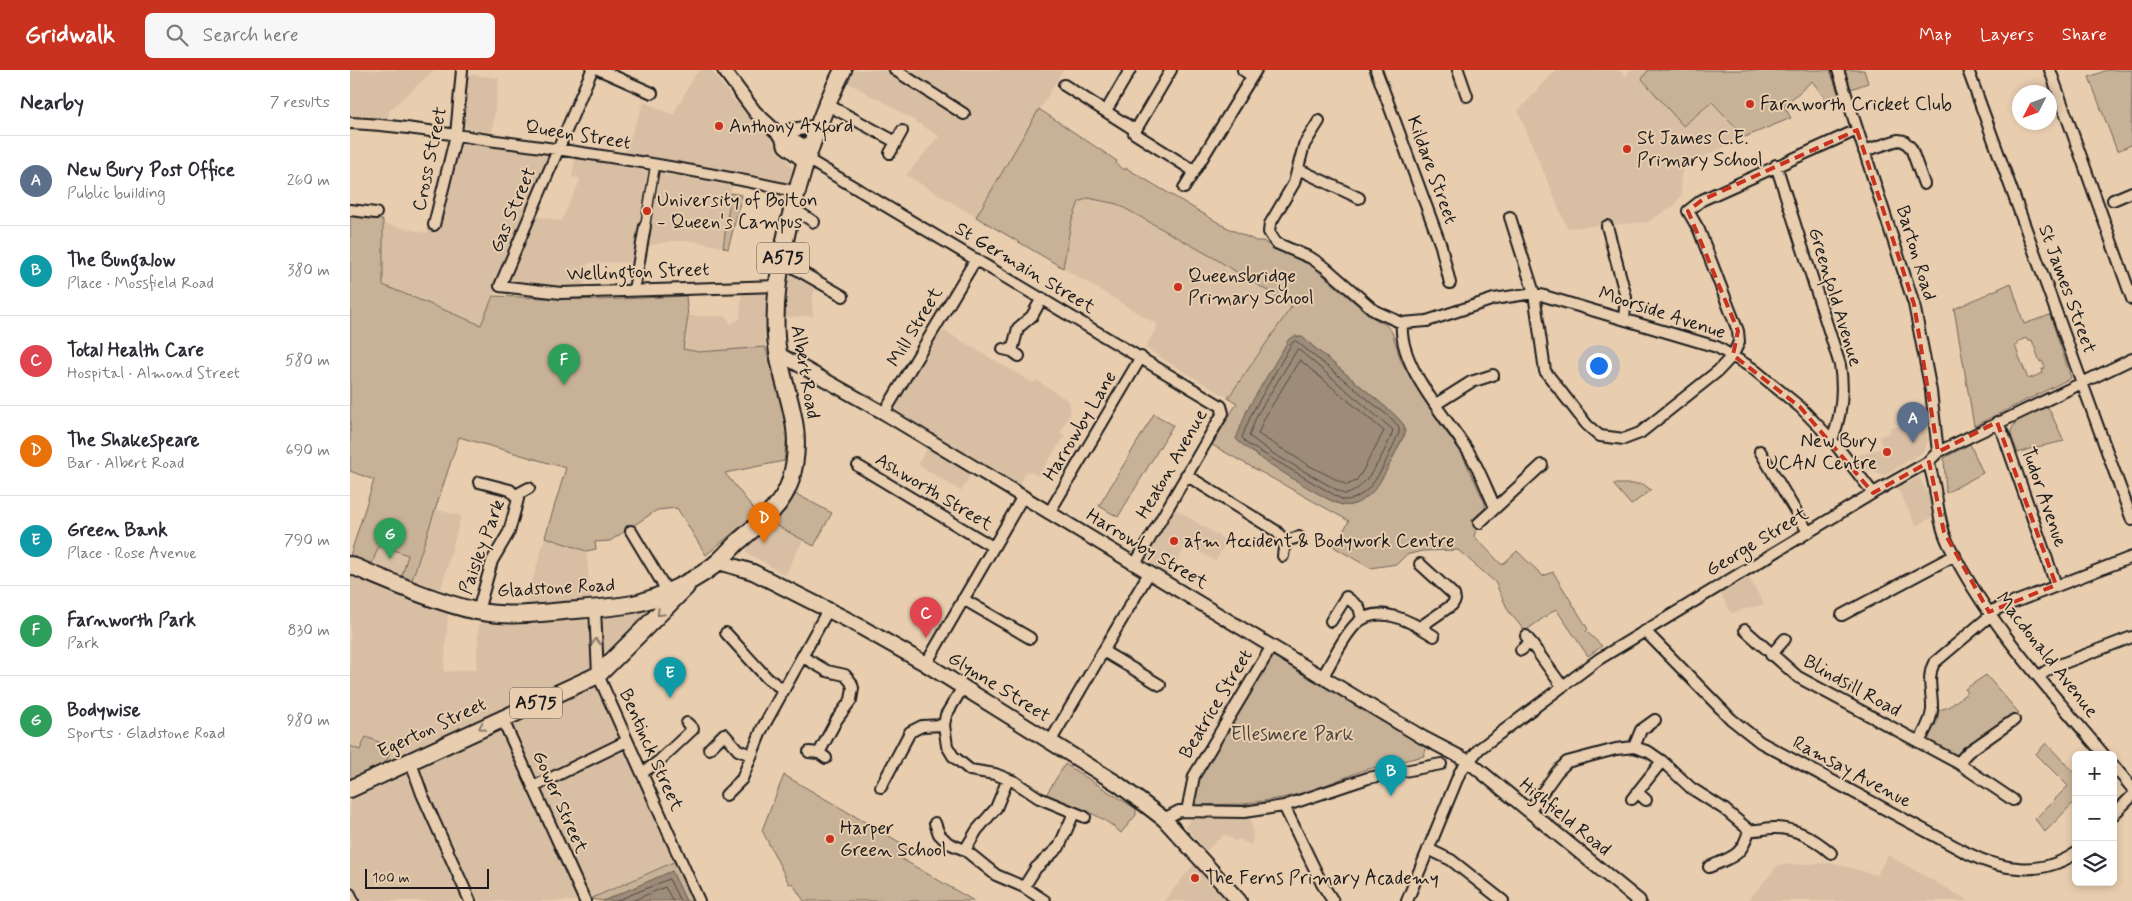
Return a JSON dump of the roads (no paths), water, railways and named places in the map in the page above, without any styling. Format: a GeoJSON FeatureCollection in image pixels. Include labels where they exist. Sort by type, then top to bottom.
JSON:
{"type":"FeatureCollection","features":[{"type":"Feature","properties":{"kind":"main road","name":"Albert Road"},"geometry":{"type":"LineString","coordinates":[[732,548],[782,499],[790,482],[795,452],[796,426],[779,354],[775,312],[777,286],[798,192],[808,158],[843,70]]}},
{"type":"Feature","properties":{"kind":"main road","name":"A575"},"geometry":{"type":"LineString","coordinates":[[695,578],[719,562],[732,548]]}},
{"type":"Feature","properties":{"kind":"main road","name":"Glynne Street"},"geometry":{"type":"LineString","coordinates":[[732,548],[753,572]]}},
{"type":"Feature","properties":{"kind":"main road","name":"Gladstone Road"},"geometry":{"type":"LineString","coordinates":[[350,565],[429,596],[478,611],[535,614],[635,604],[666,589],[713,555],[732,548]]}},
{"type":"Feature","properties":{"kind":"main road","name":"Glynne Street"},"geometry":{"type":"LineString","coordinates":[[719,562],[753,572],[828,610],[926,664],[1118,784],[1164,819],[1239,901]]}},
{"type":"Feature","properties":{"kind":"main road","name":"Gladstone Road"},"geometry":{"type":"LineString","coordinates":[[666,589],[695,578]]}},
{"type":"Feature","properties":{"kind":"main road","name":"Egerton Street"},"geometry":{"type":"LineString","coordinates":[[350,789],[598,675],[695,578]]}},
{"type":"Feature","properties":{"kind":"street","name":"Cross Street"},"geometry":{"type":"LineString","coordinates":[[434,225],[456,136],[462,70]]}},
{"type":"Feature","properties":{"kind":"street","name":"Gas Street"},"geometry":{"type":"LineString","coordinates":[[500,286],[592,70]]}},
{"type":"Feature","properties":{"kind":"street"},"geometry":{"type":"LineString","coordinates":[[600,70],[652,92]]}},
{"type":"Feature","properties":{"kind":"street"},"geometry":{"type":"LineString","coordinates":[[724,70],[756,112],[782,136],[790,138],[808,158]]}},
{"type":"Feature","properties":{"kind":"street"},"geometry":{"type":"LineString","coordinates":[[896,70],[964,114]]}},
{"type":"Feature","properties":{"kind":"street"},"geometry":{"type":"LineString","coordinates":[[1106,111],[1130,70]]}},
{"type":"Feature","properties":{"kind":"street"},"geometry":{"type":"LineString","coordinates":[[1134,131],[1171,70]]}},
{"type":"Feature","properties":{"kind":"street"},"geometry":{"type":"LineString","coordinates":[[1184,188],[1254,73],[1243,70]]}},
{"type":"Feature","properties":{"kind":"street","name":"Kildare Street"},"geometry":{"type":"LineString","coordinates":[[1376,70],[1442,246],[1450,283]]}},
{"type":"Feature","properties":{"kind":"street"},"geometry":{"type":"LineString","coordinates":[[1458,70],[1468,91]]}},
{"type":"Feature","properties":{"kind":"street","name":"Barton Road"},"geometry":{"type":"LineString","coordinates":[[1838,70],[1914,304],[1931,391],[1938,452]]}},
{"type":"Feature","properties":{"kind":"street","name":"St James Street"},"geometry":{"type":"LineString","coordinates":[[1968,70],[2132,520]]}},
{"type":"Feature","properties":{"kind":"street"},"geometry":{"type":"LineString","coordinates":[[2050,70],[2132,299]]}},
{"type":"Feature","properties":{"kind":"street"},"geometry":{"type":"LineString","coordinates":[[1064,85],[1194,171]]}},
{"type":"Feature","properties":{"kind":"street"},"geometry":{"type":"LineString","coordinates":[[828,104],[896,142]]}},
{"type":"Feature","properties":{"kind":"street"},"geometry":{"type":"LineString","coordinates":[[1319,121],[1318,135],[1304,145],[1291,189],[1269,228],[1273,240],[1316,260],[1343,280],[1375,311],[1402,323],[1427,321],[1494,299],[1534,293]]}},
{"type":"Feature","properties":{"kind":"street","name":"Queen Street"},"geometry":{"type":"LineString","coordinates":[[350,123],[390,126],[558,148],[798,192]]}},
{"type":"Feature","properties":{"kind":"street"},"geometry":{"type":"LineString","coordinates":[[782,136],[791,130],[820,126]]}},
{"type":"Feature","properties":{"kind":"street"},"geometry":{"type":"LineString","coordinates":[[1510,217],[1534,293],[1545,371],[1587,425],[1600,436],[1624,439],[1640,433],[1718,371],[1733,354],[1739,342],[1738,331],[1699,230],[1688,211],[1702,200],[1857,130]]}},
{"type":"Feature","properties":{"kind":"street"},"geometry":{"type":"LineString","coordinates":[[890,153],[902,131]]}},
{"type":"Feature","properties":{"kind":"street"},"geometry":{"type":"LineString","coordinates":[[1864,151],[1898,140],[1904,140],[1911,148],[1924,184]]}},
{"type":"Feature","properties":{"kind":"street","name":"St Germain Street"},"geometry":{"type":"LineString","coordinates":[[808,158],[1223,408]]}},
{"type":"Feature","properties":{"kind":"street"},"geometry":{"type":"LineString","coordinates":[[634,290],[655,166]]}},
{"type":"Feature","properties":{"kind":"street","name":"Greenfold Avenue"},"geometry":{"type":"LineString","coordinates":[[1776,166],[1840,365],[1842,378],[1838,423],[1832,440]]}},
{"type":"Feature","properties":{"kind":"street"},"geometry":{"type":"LineString","coordinates":[[1298,169],[1359,198]]}},
{"type":"Feature","properties":{"kind":"street"},"geometry":{"type":"LineString","coordinates":[[2113,200],[2132,192]]}},
{"type":"Feature","properties":{"kind":"street"},"geometry":{"type":"LineString","coordinates":[[350,210],[376,213]]}},
{"type":"Feature","properties":{"kind":"street"},"geometry":{"type":"LineString","coordinates":[[794,210],[814,222]]}},
{"type":"Feature","properties":{"kind":"street"},"geometry":{"type":"LineString","coordinates":[[1607,226],[1626,298],[1624,318]]}},
{"type":"Feature","properties":{"kind":"street","name":"Mill Street"},"geometry":{"type":"LineString","coordinates":[[884,413],[976,259]]}},
{"type":"Feature","properties":{"kind":"street"},"geometry":{"type":"LineString","coordinates":[[782,261],[843,296]]}},
{"type":"Feature","properties":{"kind":"street","name":"Wellington Street"},"geometry":{"type":"LineString","coordinates":[[500,286],[561,293],[777,286]]}},
{"type":"Feature","properties":{"kind":"street","name":"Moorside Avenue"},"geometry":{"type":"LineString","coordinates":[[1534,293],[1702,341],[1733,354],[1800,408],[1832,440],[1873,493]]}},
{"type":"Feature","properties":{"kind":"street"},"geometry":{"type":"LineString","coordinates":[[1011,352],[1018,328],[1032,316],[1042,298]]}},
{"type":"Feature","properties":{"kind":"street"},"geometry":{"type":"LineString","coordinates":[[1402,323],[1401,332],[1407,357],[1469,453],[1495,507]]}},
{"type":"Feature","properties":{"kind":"street","name":"Harrowby Street"},"geometry":{"type":"LineString","coordinates":[[779,354],[884,413],[1022,498],[1422,736],[1468,761]]}},
{"type":"Feature","properties":{"kind":"street","name":"Harrowby Lane"},"geometry":{"type":"LineString","coordinates":[[1049,513],[1141,357]]}},
{"type":"Feature","properties":{"kind":"street","name":"George Street"},"geometry":{"type":"LineString","coordinates":[[1407,901],[1460,772],[1479,749],[1562,686],[1599,659],[1873,493],[1928,462],[1938,452],[1997,422],[2132,359]]}},
{"type":"Feature","properties":{"kind":"street"},"geometry":{"type":"LineString","coordinates":[[784,374],[808,369]]}},
{"type":"Feature","properties":{"kind":"street"},"geometry":{"type":"LineString","coordinates":[[1436,404],[1462,387],[1488,377],[1489,388]]}},
{"type":"Feature","properties":{"kind":"street","name":"Heaton Avenue"},"geometry":{"type":"LineString","coordinates":[[1134,564],[1223,413],[1223,408]]}},
{"type":"Feature","properties":{"kind":"street","name":"Tudor Avenue"},"geometry":{"type":"LineString","coordinates":[[1997,422],[2004,436],[2056,585]]}},
{"type":"Feature","properties":{"kind":"street"},"geometry":{"type":"LineString","coordinates":[[1760,451],[1808,532]]}},
{"type":"Feature","properties":{"kind":"street","name":"Macdonald Avenue"},"geometry":{"type":"LineString","coordinates":[[1928,462],[1944,532],[1955,555],[1990,614],[2101,751]]}},
{"type":"Feature","properties":{"kind":"street"},"geometry":{"type":"LineString","coordinates":[[1478,523],[1495,507],[1525,471],[1542,465]]}},
{"type":"Feature","properties":{"kind":"street","name":"Ashworth Street"},"geometry":{"type":"LineString","coordinates":[[858,466],[993,547]]}},
{"type":"Feature","properties":{"kind":"street"},"geometry":{"type":"LineString","coordinates":[[1186,475],[1248,509],[1276,531],[1285,541],[1283,556]]}},
{"type":"Feature","properties":{"kind":"street","name":"Paisley Park"},"geometry":{"type":"LineString","coordinates":[[477,483],[510,490],[516,495],[518,503],[509,532],[492,561],[478,611]]}},
{"type":"Feature","properties":{"kind":"street","name":"Paisley Park"},"geometry":{"type":"LineString","coordinates":[[516,495],[529,488]]}},
{"type":"Feature","properties":{"kind":"street"},"geometry":{"type":"LineString","coordinates":[[926,664],[1022,498]]}},
{"type":"Feature","properties":{"kind":"street"},"geometry":{"type":"LineString","coordinates":[[631,530],[666,589]]}},
{"type":"Feature","properties":{"kind":"street"},"geometry":{"type":"LineString","coordinates":[[1285,541],[1299,537]]}},
{"type":"Feature","properties":{"kind":"street"},"geometry":{"type":"LineString","coordinates":[[1842,602],[1845,613],[1955,555]]}},
{"type":"Feature","properties":{"kind":"street"},"geometry":{"type":"LineString","coordinates":[[1918,671],[1930,672],[1940,656],[1990,614],[2056,585],[2132,557]]}},
{"type":"Feature","properties":{"kind":"street"},"geometry":{"type":"LineString","coordinates":[[1420,627],[1452,605],[1455,600],[1454,595],[1421,571]]}},
{"type":"Feature","properties":{"kind":"street"},"geometry":{"type":"LineString","coordinates":[[1050,742],[1149,572]]}},
{"type":"Feature","properties":{"kind":"street"},"geometry":{"type":"LineString","coordinates":[[1346,619],[1333,617],[1346,597],[1359,607],[1362,619]]}},
{"type":"Feature","properties":{"kind":"street"},"geometry":{"type":"LineString","coordinates":[[963,599],[1023,629],[1030,638]]}},
{"type":"Feature","properties":{"kind":"street","name":"Bentinck Street"},"geometry":{"type":"LineString","coordinates":[[595,608],[598,675],[700,901]]}},
{"type":"Feature","properties":{"kind":"street"},"geometry":{"type":"LineString","coordinates":[[726,795],[742,779],[762,729],[828,610]]}},
{"type":"Feature","properties":{"kind":"street"},"geometry":{"type":"LineString","coordinates":[[1323,676],[1351,630],[1362,619],[1386,615],[1420,627],[1434,636]]}},
{"type":"Feature","properties":{"kind":"street","name":"Blindsill Road"},"geometry":{"type":"LineString","coordinates":[[1745,630],[1772,656],[1815,687],[1958,763],[2013,800]]}},
{"type":"Feature","properties":{"kind":"street","name":"Ramsay Avenue"},"geometry":{"type":"LineString","coordinates":[[1645,631],[1731,720],[1760,742],[1967,853],[1997,866],[2028,869],[2059,862],[2072,855]]}},
{"type":"Feature","properties":{"kind":"street"},"geometry":{"type":"LineString","coordinates":[[726,633],[767,678],[784,690]]}},
{"type":"Feature","properties":{"kind":"street"},"geometry":{"type":"LineString","coordinates":[[2039,676],[2051,668],[2132,637]]}},
{"type":"Feature","properties":{"kind":"street"},"geometry":{"type":"LineString","coordinates":[[1520,650],[1528,639],[1562,686]]}},
{"type":"Feature","properties":{"kind":"street","name":"Blindsill Road"},"geometry":{"type":"LineString","coordinates":[[1772,656],[1786,639]]}},
{"type":"Feature","properties":{"kind":"street","name":"Beatrice Street"},"geometry":{"type":"LineString","coordinates":[[1187,810],[1194,776],[1272,646]]}},
{"type":"Feature","properties":{"kind":"street"},"geometry":{"type":"LineString","coordinates":[[1103,651],[1160,685]]}},
{"type":"Feature","properties":{"kind":"street"},"geometry":{"type":"LineString","coordinates":[[803,657],[826,671],[845,675],[852,682],[854,688],[851,700],[837,719],[818,754]]}},
{"type":"Feature","properties":{"kind":"street","name":"Blindsill Road"},"geometry":{"type":"LineString","coordinates":[[1919,742],[1932,712],[1930,672]]}},
{"type":"Feature","properties":{"kind":"street"},"geometry":{"type":"LineString","coordinates":[[963,687],[946,714],[944,725],[947,746],[961,764],[970,770],[1008,779],[1038,798],[1085,817]]}},
{"type":"Feature","properties":{"kind":"street","name":"Gower Street"},"geometry":{"type":"LineString","coordinates":[[502,718],[585,901]]}},
{"type":"Feature","properties":{"kind":"street"},"geometry":{"type":"LineString","coordinates":[[1958,763],[1968,752],[2014,720]]}},
{"type":"Feature","properties":{"kind":"street"},"geometry":{"type":"LineString","coordinates":[[1634,747],[1638,735],[1649,722]]}},
{"type":"Feature","properties":{"kind":"street"},"geometry":{"type":"LineString","coordinates":[[642,773],[659,761],[692,728],[687,723]]}},
{"type":"Feature","properties":{"kind":"street"},"geometry":{"type":"LineString","coordinates":[[880,789],[910,732],[922,726],[944,725]]}},
{"type":"Feature","properties":{"kind":"street"},"geometry":{"type":"LineString","coordinates":[[708,749],[724,734],[738,750],[751,754]]}},
{"type":"Feature","properties":{"kind":"street"},"geometry":{"type":"LineString","coordinates":[[533,787],[628,741]]}},
{"type":"Feature","properties":{"kind":"street"},"geometry":{"type":"LineString","coordinates":[[1529,811],[1557,772],[1567,762],[1616,749],[1634,747],[1649,752],[1662,761],[1691,788],[1724,809],[1749,830],[1772,828],[1797,832],[1814,839],[1831,854]]}},
{"type":"Feature","properties":{"kind":"street"},"geometry":{"type":"LineString","coordinates":[[410,760],[422,794],[470,901]]}},
{"type":"Feature","properties":{"kind":"street","name":"Highfield Road"},"geometry":{"type":"LineString","coordinates":[[1468,761],[1639,901]]}},
{"type":"Feature","properties":{"kind":"street"},"geometry":{"type":"LineString","coordinates":[[1646,800],[1634,796],[1662,761]]}},
{"type":"Feature","properties":{"kind":"street"},"geometry":{"type":"LineString","coordinates":[[1164,819],[1175,812],[1187,810],[1244,812],[1284,806],[1368,778],[1436,762]]}},
{"type":"Feature","properties":{"kind":"street"},"geometry":{"type":"LineString","coordinates":[[2117,770],[2132,788]]}},
{"type":"Feature","properties":{"kind":"street"},"geometry":{"type":"LineString","coordinates":[[965,850],[977,830],[996,808],[1008,779]]}},
{"type":"Feature","properties":{"kind":"street"},"geometry":{"type":"LineString","coordinates":[[2117,811],[2132,796]]}},
{"type":"Feature","properties":{"kind":"street"},"geometry":{"type":"LineString","coordinates":[[1284,806],[1322,884],[1333,901]]}},
{"type":"Feature","properties":{"kind":"street"},"geometry":{"type":"LineString","coordinates":[[1024,887],[1036,868],[1059,847],[1074,813]]}},
{"type":"Feature","properties":{"kind":"street"},"geometry":{"type":"LineString","coordinates":[[936,823],[936,836],[965,850],[996,875],[1024,887],[1045,901]]}},
{"type":"Feature","properties":{"kind":"street"},"geometry":{"type":"LineString","coordinates":[[1709,867],[1723,866],[1737,855],[1742,850],[1749,830]]}},
{"type":"Feature","properties":{"kind":"street"},"geometry":{"type":"LineString","coordinates":[[1428,849],[1451,860],[1503,901]]}},
{"type":"Feature","properties":{"kind":"street"},"geometry":{"type":"LineString","coordinates":[[350,894],[353,901]]}},
{"type":"Feature","properties":{"kind":"water"},"geometry":{"type":"Polygon","coordinates":[[[1295,336],[1302,337],[1395,415],[1404,425],[1405,433],[1388,467],[1373,491],[1359,502],[1343,505],[1334,502],[1271,465],[1236,439],[1247,410],[1289,339],[1295,336]]]}},
{"type":"Feature","properties":{"kind":"water"},"geometry":{"type":"Polygon","coordinates":[[[672,871],[686,901],[603,901],[672,871]]]}},
{"type":"Feature","properties":{"kind":"place","name":"Farnworth Cricket Club"},"geometry":{"type":"Point","coordinates":[1750,104]}},
{"type":"Feature","properties":{"kind":"place","name":"Anthony Axford"},"geometry":{"type":"Point","coordinates":[719,126]}},
{"type":"Feature","properties":{"kind":"place","name":"St James C.E. Primary School"},"geometry":{"type":"Point","coordinates":[1627,149]}},
{"type":"Feature","properties":{"kind":"place","name":"University of Bolton - Queen's Campus"},"geometry":{"type":"Point","coordinates":[647,211]}},
{"type":"Feature","properties":{"kind":"place","name":"Queensbridge Primary School"},"geometry":{"type":"Point","coordinates":[1178,287]}},
{"type":"Feature","properties":{"kind":"place","name":"Farnworth Park"},"geometry":{"type":"Point","coordinates":[564,385]}},
{"type":"Feature","properties":{"kind":"place","name":"New Bury Post Office"},"geometry":{"type":"Point","coordinates":[1913,443]}},
{"type":"Feature","properties":{"kind":"place","name":"New Bury UCAN Centre"},"geometry":{"type":"Point","coordinates":[1887,452]}},
{"type":"Feature","properties":{"kind":"place","name":"afm Accident & Bodywork Centre"},"geometry":{"type":"Point","coordinates":[1174,541]}},
{"type":"Feature","properties":{"kind":"place","name":"The Shakespeare"},"geometry":{"type":"Point","coordinates":[764,543]}},
{"type":"Feature","properties":{"kind":"place","name":"Bodywise"},"geometry":{"type":"Point","coordinates":[390,559]}},
{"type":"Feature","properties":{"kind":"place","name":"Total Health Care"},"geometry":{"type":"Point","coordinates":[926,638]}},
{"type":"Feature","properties":{"kind":"place","name":"Green Bank"},"geometry":{"type":"Point","coordinates":[670,698]}},
{"type":"Feature","properties":{"kind":"place","name":"The Bungalow"},"geometry":{"type":"Point","coordinates":[1391,796]}},
{"type":"Feature","properties":{"kind":"place","name":"Harper Green School"},"geometry":{"type":"Point","coordinates":[830,839]}},
{"type":"Feature","properties":{"kind":"place","name":"The Ferns Primary Academy"},"geometry":{"type":"Point","coordinates":[1195,878]}},
{"type":"Feature","properties":{"kind":"park label","name":"Ellesmere Park"},"geometry":{"type":"Point","coordinates":[1292,734]}}]}
